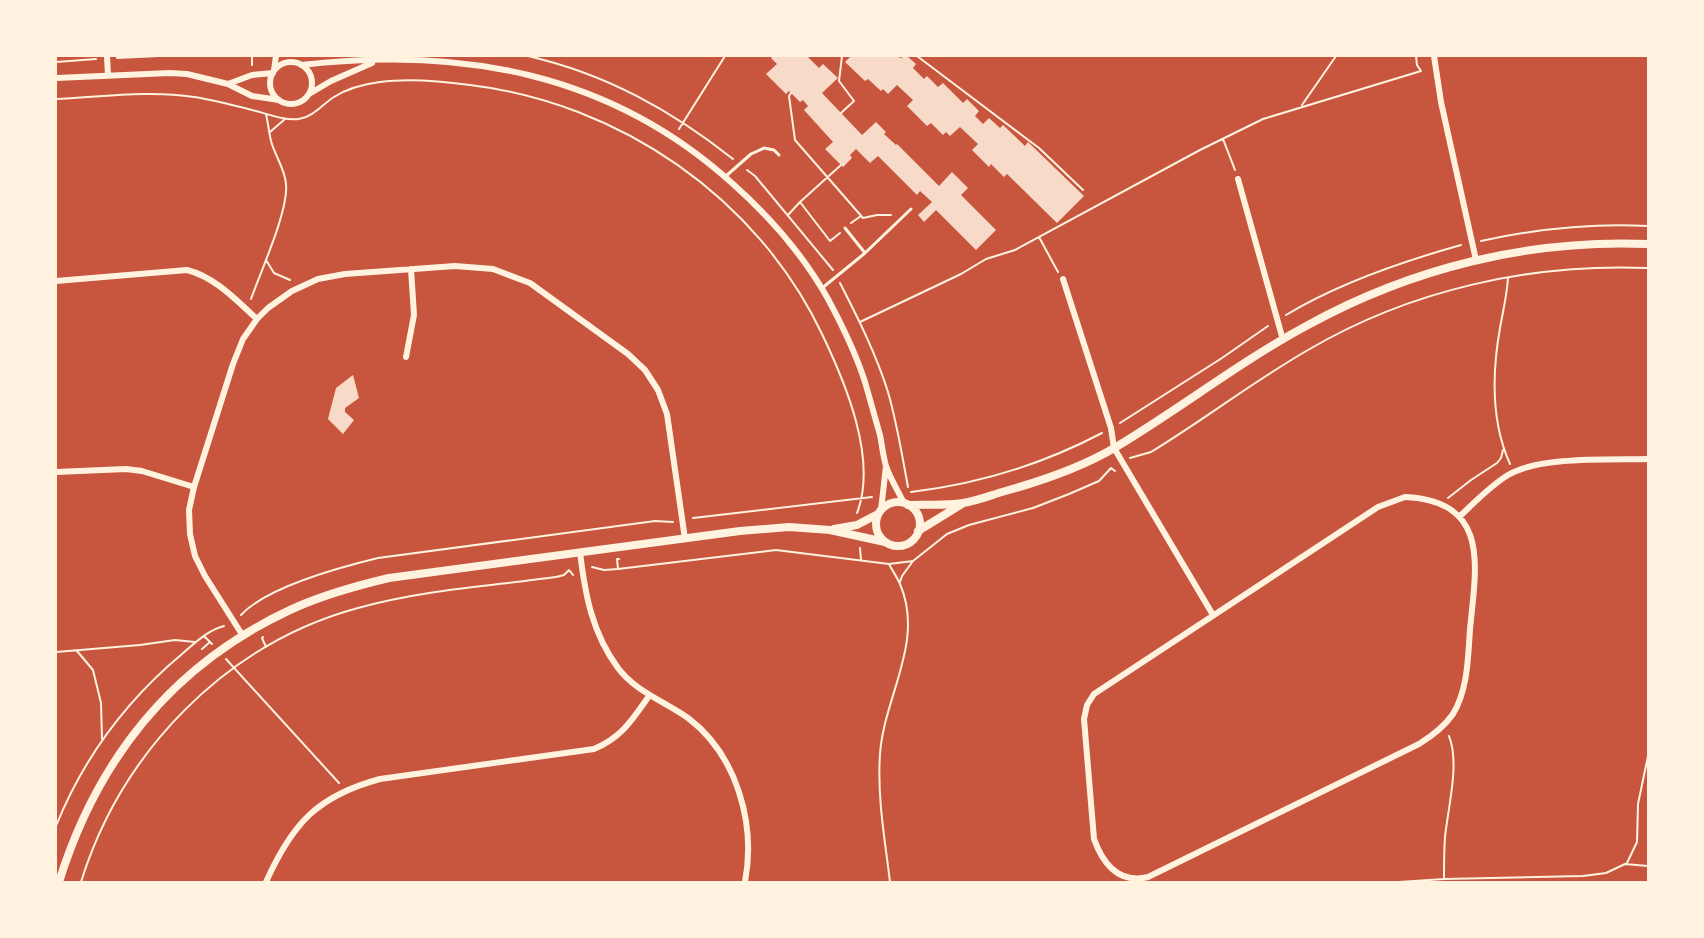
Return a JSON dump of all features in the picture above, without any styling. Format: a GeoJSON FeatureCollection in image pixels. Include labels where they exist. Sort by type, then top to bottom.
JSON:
{"type":"FeatureCollection","features":[{"type":"Feature","properties":{"kind":"street"},"geometry":{"type":"LineString","coordinates":[[106,56],[108,75]]}},
{"type":"Feature","properties":{"kind":"street"},"geometry":{"type":"LineString","coordinates":[[276,56],[270,88],[279,100]]}},
{"type":"Feature","properties":{"kind":"street"},"geometry":{"type":"LineString","coordinates":[[295,56],[299,65],[308,72],[312,80],[309,94]]}},
{"type":"Feature","properties":{"kind":"street"},"geometry":{"type":"LineString","coordinates":[[1434,56],[1445,123],[1476,260]]}},
{"type":"Feature","properties":{"kind":"street"},"geometry":{"type":"LineString","coordinates":[[228,84],[252,75],[274,72],[285,64],[421,60],[479,64],[538,76],[582,91],[628,111],[673,137],[726,176],[759,207],[796,250],[821,289],[854,352],[880,435],[886,465],[906,504],[917,513],[918,531]]}},
{"type":"Feature","properties":{"kind":"street"},"geometry":{"type":"LineString","coordinates":[[56,78],[187,74],[228,84],[252,96],[295,104],[331,81],[375,61]]}},
{"type":"Feature","properties":{"kind":"street"},"geometry":{"type":"LineString","coordinates":[[1238,179],[1283,340]]}},
{"type":"Feature","properties":{"kind":"street"},"geometry":{"type":"LineString","coordinates":[[830,530],[857,525],[889,504],[963,503],[1036,483],[1063,473],[1114,448],[1283,340],[1353,302],[1401,281],[1476,260],[1563,246],[1648,244]]}},
{"type":"Feature","properties":{"kind":"street"},"geometry":{"type":"LineString","coordinates":[[243,636],[195,556],[190,534],[189,510],[194,487],[233,363],[243,339],[257,319],[292,291],[318,279],[345,274],[481,266],[530,283],[628,354],[645,370],[658,390],[667,414],[684,539]]}},
{"type":"Feature","properties":{"kind":"street"},"geometry":{"type":"LineString","coordinates":[[406,357],[414,315],[411,269]]}},
{"type":"Feature","properties":{"kind":"street"},"geometry":{"type":"LineString","coordinates":[[56,281],[187,270],[200,273],[212,280],[257,319]]}},
{"type":"Feature","properties":{"kind":"street"},"geometry":{"type":"LineString","coordinates":[[1063,279],[1111,428],[1114,448],[1213,615]]}},
{"type":"Feature","properties":{"kind":"street"},"geometry":{"type":"LineString","coordinates":[[1459,517],[1486,491],[1519,470],[1544,463],[1648,459]]}},
{"type":"Feature","properties":{"kind":"street"},"geometry":{"type":"LineString","coordinates":[[885,542],[878,532],[876,520],[880,512],[886,465]]}},
{"type":"Feature","properties":{"kind":"street"},"geometry":{"type":"LineString","coordinates":[[56,472],[126,469],[142,471],[194,487]]}},
{"type":"Feature","properties":{"kind":"street"},"geometry":{"type":"LineString","coordinates":[[1424,498],[1443,505],[1459,517],[1472,538],[1477,563],[1466,675],[1462,694],[1449,719],[1435,734],[1419,744],[1142,879],[1126,877],[1109,867],[1099,855],[1094,839],[1084,732],[1087,705],[1094,694],[1378,507],[1396,499],[1424,498]]}},
{"type":"Feature","properties":{"kind":"street"},"geometry":{"type":"LineString","coordinates":[[59,882],[70,846],[99,785],[132,735],[195,670],[243,636],[290,610],[329,595],[389,578],[766,529],[789,527],[830,530],[898,546],[910,542],[918,531],[963,503]]}},
{"type":"Feature","properties":{"kind":"street"},"geometry":{"type":"LineString","coordinates":[[580,552],[585,592],[592,620],[604,646],[620,669],[649,696],[686,717],[697,726],[725,760],[738,789],[746,819],[749,852],[746,882]]}},
{"type":"Feature","properties":{"kind":"street"},"geometry":{"type":"LineString","coordinates":[[266,882],[279,855],[296,829],[317,808],[340,792],[380,779],[594,749],[610,742],[624,731],[649,696]]}},
{"type":"Feature","properties":{"kind":"lane"},"geometry":{"type":"LineString","coordinates":[[726,176],[751,154],[764,148],[774,150],[779,155]]}},
{"type":"Feature","properties":{"kind":"lane"},"geometry":{"type":"LineString","coordinates":[[821,289],[865,253],[911,209]]}},
{"type":"Feature","properties":{"kind":"lane"},"geometry":{"type":"LineString","coordinates":[[845,228],[865,253]]}},
{"type":"Feature","properties":{"kind":"path"},"geometry":{"type":"LineString","coordinates":[[528,56],[570,67],[647,100],[684,121],[755,176],[831,265],[860,322],[888,392],[899,435],[909,492]]}},
{"type":"Feature","properties":{"kind":"path"},"geometry":{"type":"LineString","coordinates":[[673,137],[726,56]]}},
{"type":"Feature","properties":{"kind":"path"},"geometry":{"type":"LineString","coordinates":[[841,113],[854,101],[839,81],[842,56]]}},
{"type":"Feature","properties":{"kind":"path"},"geometry":{"type":"LineString","coordinates":[[917,56],[1039,148],[1083,190]]}},
{"type":"Feature","properties":{"kind":"path"},"geometry":{"type":"LineString","coordinates":[[1301,106],[1336,56]]}},
{"type":"Feature","properties":{"kind":"path"},"geometry":{"type":"LineString","coordinates":[[860,322],[961,274],[986,258],[1015,250],[1263,118],[1421,70],[1417,65],[1416,56]]}},
{"type":"Feature","properties":{"kind":"path"},"geometry":{"type":"LineString","coordinates":[[56,99],[177,95],[298,119],[308,116],[333,97],[360,85],[392,81],[449,82],[513,92],[566,107],[615,128],[662,154],[709,189],[752,230],[805,301],[834,357],[850,403],[863,454],[863,498],[856,516]]}},
{"type":"Feature","properties":{"kind":"path"},"geometry":{"type":"LineString","coordinates":[[791,93],[789,96],[795,140],[863,218],[891,215],[897,222]]}},
{"type":"Feature","properties":{"kind":"path"},"geometry":{"type":"LineString","coordinates":[[258,303],[250,301],[284,205],[286,190],[284,174],[272,143],[266,114]]}},
{"type":"Feature","properties":{"kind":"path"},"geometry":{"type":"LineString","coordinates":[[270,132],[285,118]]}},
{"type":"Feature","properties":{"kind":"path"},"geometry":{"type":"LineString","coordinates":[[1223,139],[1238,179]]}},
{"type":"Feature","properties":{"kind":"path"},"geometry":{"type":"LineString","coordinates":[[788,215],[841,165]]}},
{"type":"Feature","properties":{"kind":"path"},"geometry":{"type":"LineString","coordinates":[[800,202],[830,241],[845,228]]}},
{"type":"Feature","properties":{"kind":"path"},"geometry":{"type":"LineString","coordinates":[[1484,240],[1526,232],[1582,226],[1648,226]]}},
{"type":"Feature","properties":{"kind":"path"},"geometry":{"type":"LineString","coordinates":[[1039,237],[1063,279]]}},
{"type":"Feature","properties":{"kind":"path"},"geometry":{"type":"LineString","coordinates":[[1292,311],[1367,276],[1460,246]]}},
{"type":"Feature","properties":{"kind":"path"},"geometry":{"type":"LineString","coordinates":[[265,260],[274,273],[293,281],[286,285]]}},
{"type":"Feature","properties":{"kind":"path"},"geometry":{"type":"LineString","coordinates":[[1133,457],[1143,456],[1168,442],[1307,351],[1391,309],[1456,289],[1528,275],[1592,267],[1648,268]]}},
{"type":"Feature","properties":{"kind":"path"},"geometry":{"type":"LineString","coordinates":[[1125,420],[1269,326]]}},
{"type":"Feature","properties":{"kind":"path"},"geometry":{"type":"LineString","coordinates":[[931,490],[975,482],[1019,470],[1055,456],[1100,434]]}},
{"type":"Feature","properties":{"kind":"path"},"geometry":{"type":"LineString","coordinates":[[1448,498],[1497,463],[1503,449]]}},
{"type":"Feature","properties":{"kind":"path"},"geometry":{"type":"LineString","coordinates":[[900,582],[913,561],[952,532],[1069,494],[1099,481],[1111,468],[1120,478]]}},
{"type":"Feature","properties":{"kind":"path"},"geometry":{"type":"LineString","coordinates":[[689,510],[693,518],[863,498]]}},
{"type":"Feature","properties":{"kind":"path"},"geometry":{"type":"LineString","coordinates":[[240,616],[258,602],[294,585],[340,567],[378,558],[655,521],[673,522]]}},
{"type":"Feature","properties":{"kind":"path"},"geometry":{"type":"LineString","coordinates":[[593,566],[604,570],[618,569],[776,550],[889,564],[913,561]]}},
{"type":"Feature","properties":{"kind":"path"},"geometry":{"type":"LineString","coordinates":[[618,569],[617,559],[626,558]]}},
{"type":"Feature","properties":{"kind":"path"},"geometry":{"type":"LineString","coordinates":[[889,564],[900,582],[908,613],[909,631],[904,661],[884,728],[879,777],[890,882]]}},
{"type":"Feature","properties":{"kind":"path"},"geometry":{"type":"LineString","coordinates":[[81,882],[106,819],[138,764],[182,712],[234,668],[266,647],[319,621],[379,602],[556,577],[564,575],[568,570],[575,579]]}},
{"type":"Feature","properties":{"kind":"path"},"geometry":{"type":"LineString","coordinates":[[56,826],[83,770],[102,739],[147,686],[195,643],[212,630],[224,626]]}},
{"type":"Feature","properties":{"kind":"path"},"geometry":{"type":"LineString","coordinates":[[266,647],[262,638],[269,633]]}},
{"type":"Feature","properties":{"kind":"path"},"geometry":{"type":"LineString","coordinates":[[56,652],[175,640],[188,640],[195,643]]}},
{"type":"Feature","properties":{"kind":"path"},"geometry":{"type":"LineString","coordinates":[[202,649],[210,642]]}},
{"type":"Feature","properties":{"kind":"path"},"geometry":{"type":"LineString","coordinates":[[76,651],[93,670],[101,703],[102,739]]}},
{"type":"Feature","properties":{"kind":"path"},"geometry":{"type":"LineString","coordinates":[[234,668],[340,784],[345,782]]}},
{"type":"Feature","properties":{"kind":"path"},"geometry":{"type":"LineString","coordinates":[[1399,882],[1464,878],[1583,876],[1606,873],[1625,864],[1633,855],[1637,842],[1638,804],[1648,756]]}},
{"type":"Feature","properties":{"kind":"path"},"geometry":{"type":"LineString","coordinates":[[1625,864],[1648,866]]}},
{"type":"Feature","properties":{"kind":"building"},"geometry":{"type":"Polygon","coordinates":[[[773,56],[807,56],[819,68],[823,64],[838,78],[822,93],[862,135],[876,122],[886,132],[884,134],[939,186],[952,172],[968,188],[961,195],[996,230],[976,250],[936,210],[924,222],[918,215],[932,202],[920,191],[917,195],[878,156],[870,163],[856,149],[850,155],[852,158],[843,167],[825,149],[833,142],[804,110],[808,106],[803,100],[800,102],[789,91],[786,94],[766,74],[777,64],[771,58],[773,56]]]}},
{"type":"Feature","properties":{"kind":"building"},"geometry":{"type":"Polygon","coordinates":[[[851,56],[898,56],[900,58],[907,56],[916,64],[913,68],[924,79],[927,76],[938,87],[943,83],[963,103],[967,99],[979,111],[975,116],[983,124],[989,118],[1000,128],[1003,125],[1025,146],[1028,142],[1084,196],[1057,223],[1007,174],[1004,177],[991,164],[989,167],[972,150],[978,144],[960,127],[950,136],[946,132],[943,135],[931,123],[927,126],[907,106],[913,100],[897,85],[888,94],[868,79],[865,81],[845,62],[851,56]]]}},
{"type":"Feature","properties":{"kind":"building"},"geometry":{"type":"Polygon","coordinates":[[[353,375],[359,398],[345,408],[345,412],[354,420],[343,434],[328,419],[336,388],[353,375]]]}}]}
